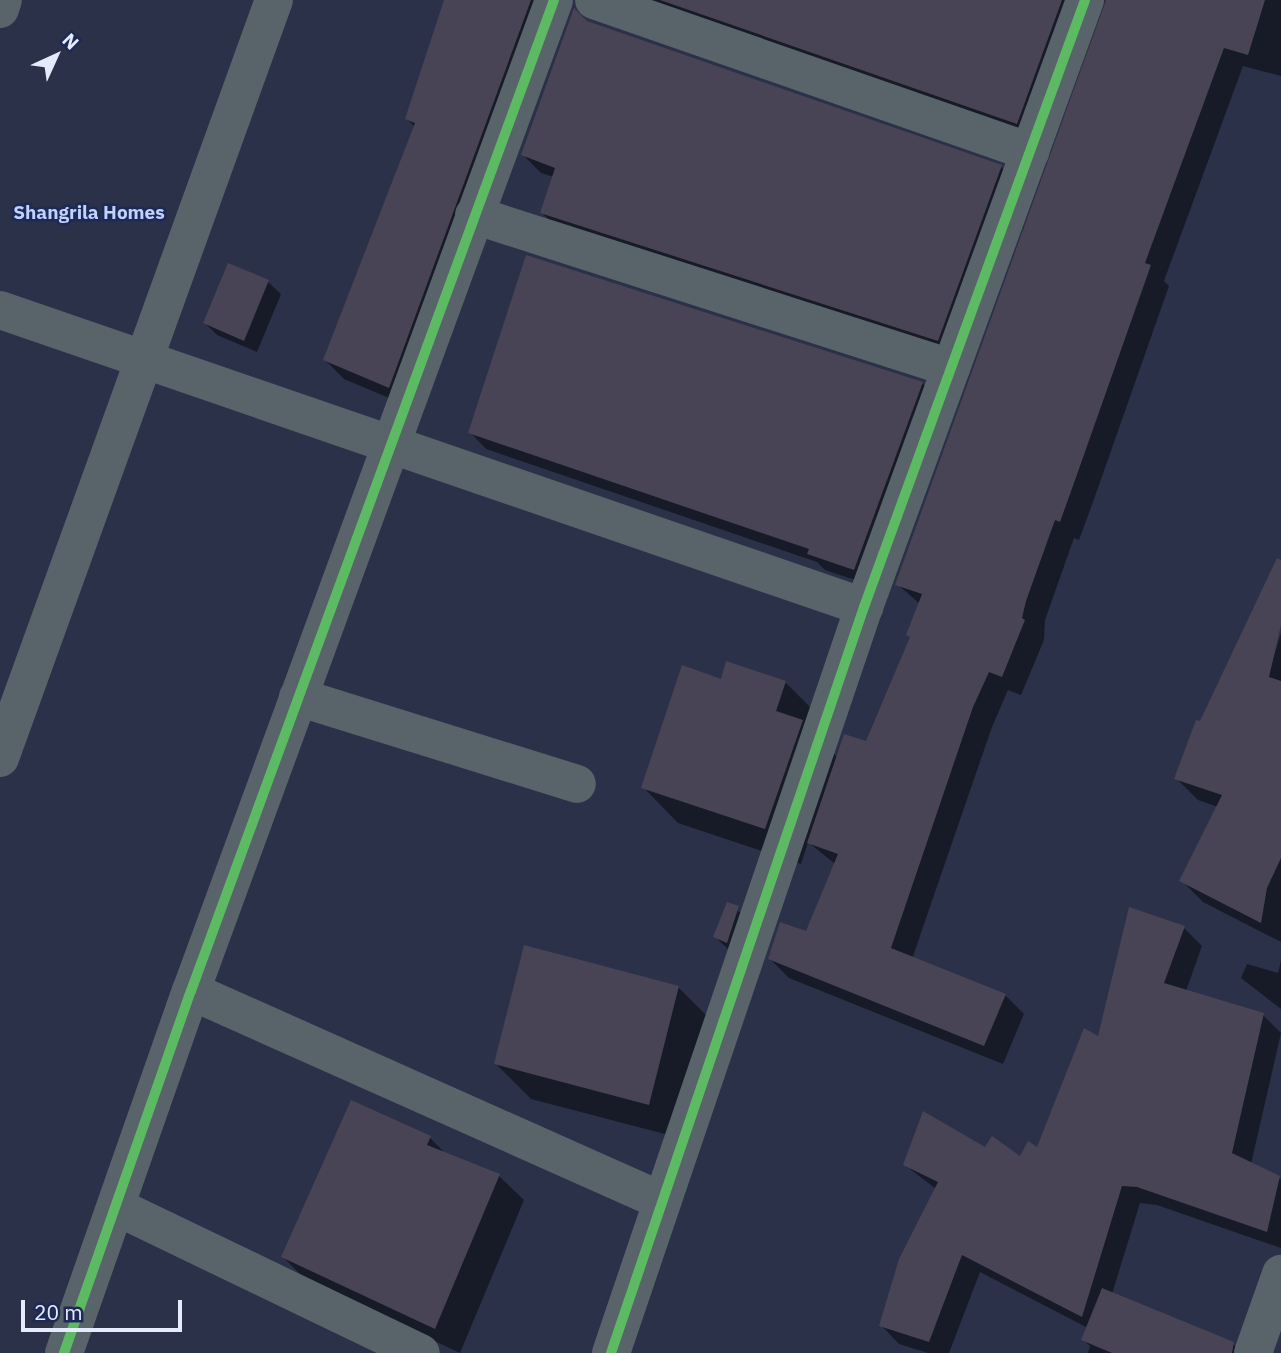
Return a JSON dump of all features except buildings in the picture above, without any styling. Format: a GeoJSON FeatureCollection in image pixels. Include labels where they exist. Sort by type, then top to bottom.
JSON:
{"type":"FeatureCollection","features":[{"type":"Feature","properties":{"kind":"street"},"geometry":{"type":"LineString","coordinates":[[0,9],[3,0]]}},
{"type":"Feature","properties":{"kind":"street"},"geometry":{"type":"LineString","coordinates":[[0,758],[274,0]]}},
{"type":"Feature","properties":{"kind":"street"},"geometry":{"type":"LineString","coordinates":[[64,1353],[191,991],[388,446],[554,0]]}},
{"type":"Feature","properties":{"kind":"street"},"geometry":{"type":"LineString","coordinates":[[594,0],[1030,152]]}},
{"type":"Feature","properties":{"kind":"street"},"geometry":{"type":"LineString","coordinates":[[611,1353],[864,607],[1086,0]]}},
{"type":"Feature","properties":{"kind":"street"},"geometry":{"type":"LineString","coordinates":[[474,215],[951,368]]}},
{"type":"Feature","properties":{"kind":"street"},"geometry":{"type":"LineString","coordinates":[[0,310],[388,446],[864,607]]}},
{"type":"Feature","properties":{"kind":"street"},"geometry":{"type":"LineString","coordinates":[[298,697],[577,784]]}},
{"type":"Feature","properties":{"kind":"street"},"geometry":{"type":"LineString","coordinates":[[191,991],[662,1201]]}},
{"type":"Feature","properties":{"kind":"street"},"geometry":{"type":"LineString","coordinates":[[117,1207],[421,1353]]}},
{"type":"Feature","properties":{"kind":"street"},"geometry":{"type":"LineString","coordinates":[[1253,1353],[1281,1274]]}},
{"type":"Feature","properties":{"kind":"cycle path"},"geometry":{"type":"LineString","coordinates":[[64,1353],[191,991],[554,0]]}},
{"type":"Feature","properties":{"kind":"cycle path"},"geometry":{"type":"LineString","coordinates":[[611,1353],[864,607],[1085,0]]}},
{"type":"Feature","properties":{"kind":"district","name":"Shangrila Homes"},"geometry":{"type":"Point","coordinates":[89,213]}}]}
